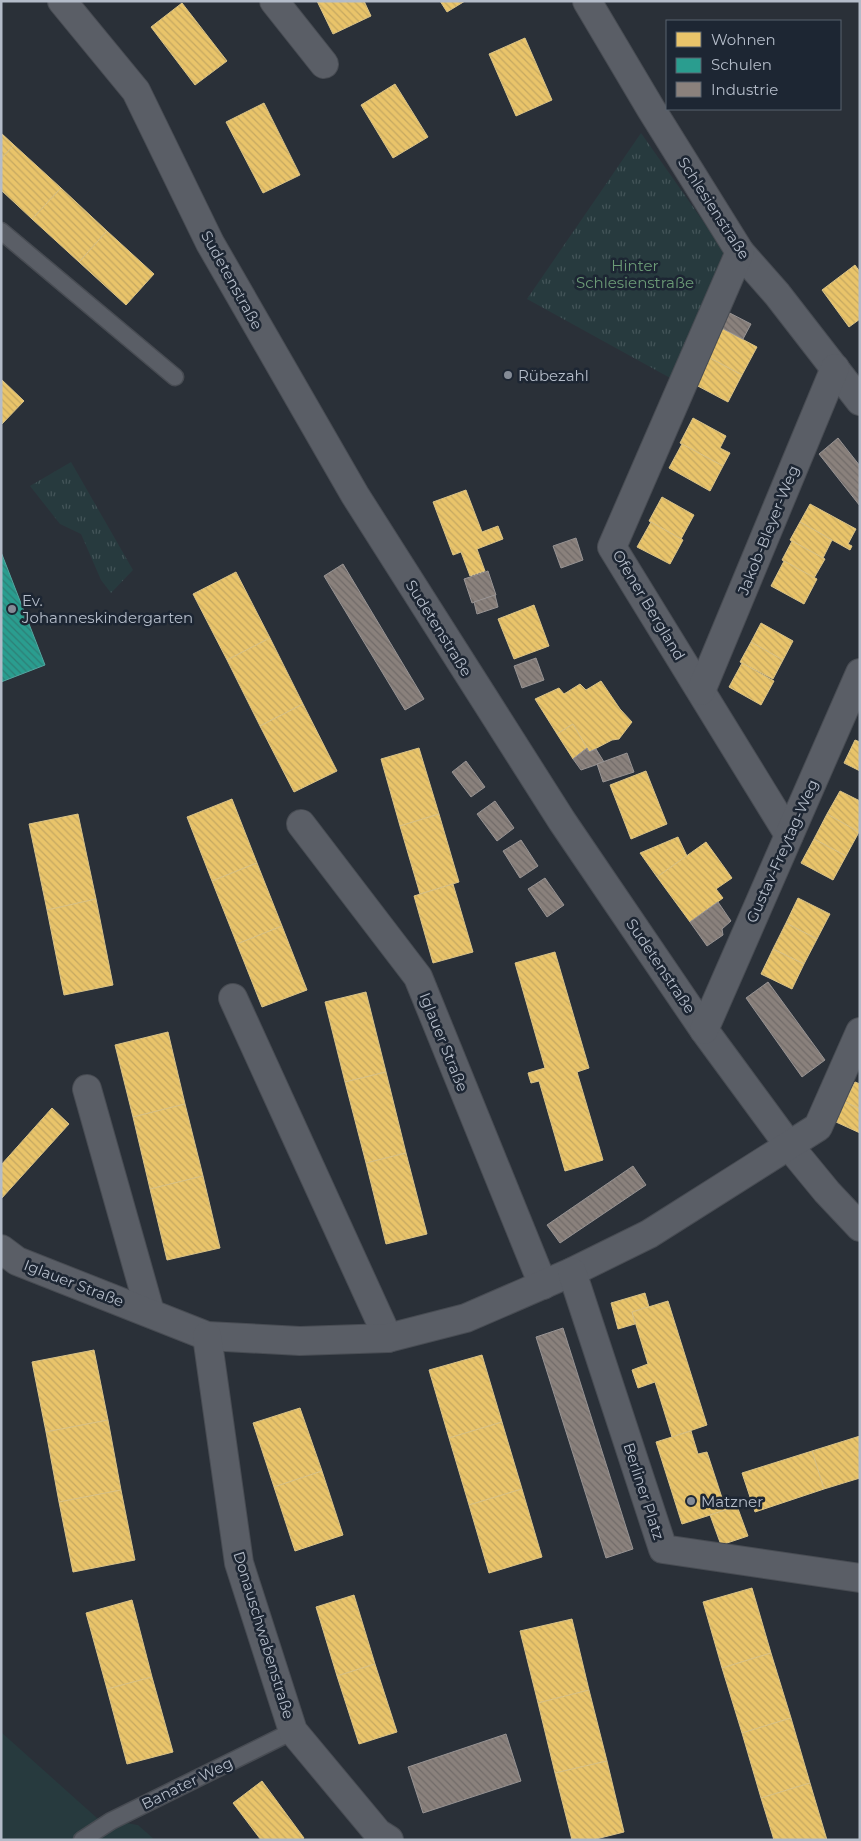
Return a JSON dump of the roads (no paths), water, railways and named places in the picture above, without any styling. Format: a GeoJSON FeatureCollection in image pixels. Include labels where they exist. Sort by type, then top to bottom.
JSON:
{"type":"FeatureCollection","features":[{"type":"Feature","properties":{"kind":"street","name":"Sudetenstraße"},"geometry":{"type":"LineString","coordinates":[[62,1],[136,91],[210,243],[355,495],[562,821],[704,1030],[790,1146],[827,1192],[860,1227]]}},
{"type":"Feature","properties":{"kind":"street"},"geometry":{"type":"LineString","coordinates":[[274,1],[324,64]]}},
{"type":"Feature","properties":{"kind":"street","name":"Schlesienstraße"},"geometry":{"type":"LineString","coordinates":[[588,1],[651,109],[740,252],[777,294],[860,401]]}},
{"type":"Feature","properties":{"kind":"street","name":"Ofener Bergland"},"geometry":{"type":"LineString","coordinates":[[740,252],[612,547],[789,835]]}},
{"type":"Feature","properties":{"kind":"street","name":"Jakob-Bleyer-Weg"},"geometry":{"type":"LineString","coordinates":[[701,691],[835,368]]}},
{"type":"Feature","properties":{"kind":"street","name":"Gustav-Freytag-Weg"},"geometry":{"type":"LineString","coordinates":[[704,1030],[860,673]]}},
{"type":"Feature","properties":{"kind":"street","name":"Iglauer Straße"},"geometry":{"type":"LineString","coordinates":[[301,824],[418,977],[543,1285]]}},
{"type":"Feature","properties":{"kind":"street"},"geometry":{"type":"LineString","coordinates":[[233,998],[388,1338]]}},
{"type":"Feature","properties":{"kind":"street","name":"Iglauer Straße"},"geometry":{"type":"LineString","coordinates":[[1,1249],[17,1261],[208,1336],[300,1341],[388,1338],[466,1318],[572,1272],[649,1234],[790,1146],[818,1127],[860,1032]]}},
{"type":"Feature","properties":{"kind":"street","name":"Iglauer Straße"},"geometry":{"type":"LineString","coordinates":[[88,1089],[150,1312]]}},
{"type":"Feature","properties":{"kind":"street","name":"Berliner Platz"},"geometry":{"type":"LineString","coordinates":[[572,1272],[663,1548],[860,1578]]}},
{"type":"Feature","properties":{"kind":"street","name":"Donauschwabenstraße"},"geometry":{"type":"LineString","coordinates":[[208,1336],[239,1563],[293,1731],[378,1833],[389,1840]]}},
{"type":"Feature","properties":{"kind":"lane"},"geometry":{"type":"LineString","coordinates":[[1,231],[175,377]]}},
{"type":"Feature","properties":{"kind":"lane","name":"Banater Weg"},"geometry":{"type":"LineString","coordinates":[[82,1840],[111,1821],[293,1731]]}},
{"type":"Feature","properties":{"kind":"place","name":"Rübezahl"},"geometry":{"type":"Point","coordinates":[508,375]}},
{"type":"Feature","properties":{"kind":"place","name":"Ev. Johanneskindergarten"},"geometry":{"type":"Point","coordinates":[12,609]}},
{"type":"Feature","properties":{"kind":"place","name":"Matzner"},"geometry":{"type":"Point","coordinates":[691,1501]}},
{"type":"Feature","properties":{"kind":"park label","name":"Hinter Schlesienstraße"},"geometry":{"type":"Point","coordinates":[635,274]}}]}
